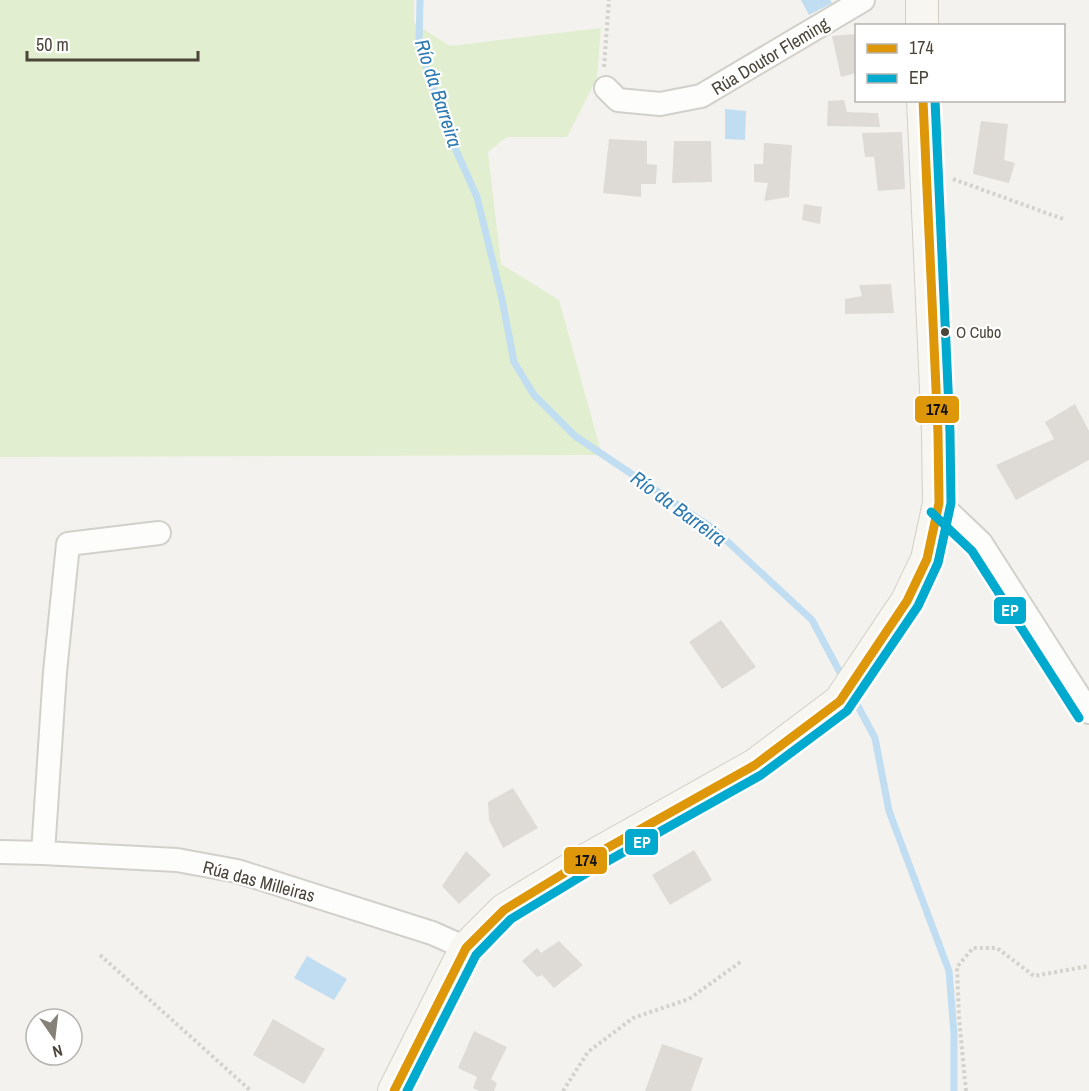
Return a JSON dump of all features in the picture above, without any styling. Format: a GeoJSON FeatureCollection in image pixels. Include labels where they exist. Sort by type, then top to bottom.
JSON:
{"type":"FeatureCollection","features":[{"type":"Feature","properties":{"kind":"main road"},"geometry":{"type":"LineString","coordinates":[[922,0],[922,24]]}},
{"type":"Feature","properties":{"kind":"main road"},"geometry":{"type":"LineString","coordinates":[[394,1091],[466,948],[504,910],[584,861],[755,765],[840,701],[907,601],[927,560],[939,503],[938,421],[923,102]]}},
{"type":"Feature","properties":{"kind":"street","name":"Rúa Doutor Fleming"},"geometry":{"type":"LineString","coordinates":[[606,88],[618,100],[660,104],[701,96],[863,0]]}},
{"type":"Feature","properties":{"kind":"street"},"geometry":{"type":"LineString","coordinates":[[939,503],[981,543],[1089,712]]}},
{"type":"Feature","properties":{"kind":"street"},"geometry":{"type":"LineString","coordinates":[[44,853],[55,672],[69,544],[159,533]]}},
{"type":"Feature","properties":{"kind":"street","name":"Rúa das Milleiras"},"geometry":{"type":"LineString","coordinates":[[0,852],[177,860],[237,872],[432,933],[466,948]]}},
{"type":"Feature","properties":{"kind":"path"},"geometry":{"type":"LineString","coordinates":[[606,88],[604,64],[609,0]]}},
{"type":"Feature","properties":{"kind":"path"},"geometry":{"type":"LineString","coordinates":[[926,172],[948,177],[1063,219]]}},
{"type":"Feature","properties":{"kind":"path"},"geometry":{"type":"LineString","coordinates":[[966,1091],[957,967],[974,948],[997,948],[1034,976],[1089,966]]}},
{"type":"Feature","properties":{"kind":"path"},"geometry":{"type":"LineString","coordinates":[[100,955],[251,1091]]}},
{"type":"Feature","properties":{"kind":"path"},"geometry":{"type":"LineString","coordinates":[[563,1091],[588,1052],[633,1018],[689,999],[742,961]]}},
{"type":"Feature","properties":{"kind":"green space"},"geometry":{"type":"Polygon","coordinates":[[[0,0],[414,0],[414,23],[450,46],[601,28],[597,78],[567,137],[507,137],[488,152],[501,264],[559,300],[602,455],[0,457],[0,0]]]}},
{"type":"Feature","properties":{"kind":"water"},"geometry":{"type":"Polygon","coordinates":[[[801,0],[830,0],[832,3],[809,15],[801,0]]]}},
{"type":"Feature","properties":{"kind":"water"},"geometry":{"type":"Polygon","coordinates":[[[725,109],[746,111],[745,140],[725,139],[725,109]]]}},
{"type":"Feature","properties":{"kind":"water"},"geometry":{"type":"Polygon","coordinates":[[[307,956],[347,979],[334,1000],[294,978],[307,956]]]}},
{"type":"Feature","properties":{"kind":"building"},"geometry":{"type":"Polygon","coordinates":[[[855,34],[855,73],[841,77],[832,36],[855,34]]]}},
{"type":"Feature","properties":{"kind":"building"},"geometry":{"type":"Polygon","coordinates":[[[844,100],[847,112],[878,113],[880,127],[827,126],[828,101],[844,100]]]}},
{"type":"Feature","properties":{"kind":"building"},"geometry":{"type":"Polygon","coordinates":[[[981,121],[1008,124],[1004,160],[1015,163],[1009,183],[973,174],[981,121]]]}},
{"type":"Feature","properties":{"kind":"building"},"geometry":{"type":"Polygon","coordinates":[[[902,132],[905,189],[878,191],[874,157],[865,157],[862,133],[902,132]]]}},
{"type":"Feature","properties":{"kind":"building"},"geometry":{"type":"Polygon","coordinates":[[[609,139],[647,141],[647,164],[657,165],[656,184],[641,184],[641,197],[603,193],[609,139]]]}},
{"type":"Feature","properties":{"kind":"building"},"geometry":{"type":"Polygon","coordinates":[[[674,141],[711,141],[712,182],[672,183],[674,141]]]}},
{"type":"Feature","properties":{"kind":"building"},"geometry":{"type":"Polygon","coordinates":[[[764,143],[792,145],[789,197],[764,201],[768,183],[754,182],[754,164],[763,164],[764,143]]]}},
{"type":"Feature","properties":{"kind":"building"},"geometry":{"type":"Polygon","coordinates":[[[804,204],[822,207],[820,224],[802,220],[804,204]]]}},
{"type":"Feature","properties":{"kind":"building"},"geometry":{"type":"Polygon","coordinates":[[[891,284],[894,313],[845,314],[845,299],[862,296],[859,285],[891,284]]]}},
{"type":"Feature","properties":{"kind":"building"},"geometry":{"type":"Polygon","coordinates":[[[1075,404],[1089,431],[1089,460],[1016,500],[996,465],[1054,439],[1045,422],[1075,404]]]}},
{"type":"Feature","properties":{"kind":"building"},"geometry":{"type":"Polygon","coordinates":[[[721,620],[756,667],[722,689],[689,642],[721,620]]]}},
{"type":"Feature","properties":{"kind":"building"},"geometry":{"type":"Polygon","coordinates":[[[513,788],[538,828],[503,848],[489,820],[488,802],[513,788]]]}},
{"type":"Feature","properties":{"kind":"building"},"geometry":{"type":"Polygon","coordinates":[[[694,850],[712,880],[670,905],[652,875],[694,850]]]}},
{"type":"Feature","properties":{"kind":"building"},"geometry":{"type":"Polygon","coordinates":[[[466,851],[491,875],[459,904],[442,886],[466,851]]]}},
{"type":"Feature","properties":{"kind":"building"},"geometry":{"type":"Polygon","coordinates":[[[559,941],[583,965],[554,988],[542,975],[537,977],[522,961],[537,948],[541,953],[559,941]]]}},
{"type":"Feature","properties":{"kind":"building"},"geometry":{"type":"Polygon","coordinates":[[[273,1019],[325,1049],[304,1084],[253,1055],[273,1019]]]}},
{"type":"Feature","properties":{"kind":"building"},"geometry":{"type":"Polygon","coordinates":[[[474,1031],[507,1047],[491,1079],[497,1083],[494,1091],[479,1091],[473,1088],[477,1077],[458,1068],[474,1031]]]}},
{"type":"Feature","properties":{"kind":"building"},"geometry":{"type":"Polygon","coordinates":[[[662,1044],[703,1058],[691,1091],[645,1091],[662,1044]]]}},
{"type":"Feature","properties":{"kind":"waterway","name":"Río da Barreira"},"geometry":{"type":"LineString","coordinates":[[420,0],[419,44],[446,128],[477,197],[502,299],[514,362],[534,395],[575,436],[715,530],[812,620],[844,680]]}},
{"type":"Feature","properties":{"kind":"waterway","name":"Río da Barreira"},"geometry":{"type":"LineString","coordinates":[[853,697],[875,738],[889,811],[949,971],[954,1034],[954,1091]]}},
{"type":"Feature","properties":{"kind":"transit line","name":"174"},"geometry":{"type":"LineString","coordinates":[[394,1091],[466,948],[504,910],[584,861],[755,765],[840,701],[907,601],[927,559],[939,503],[923,102]]}},
{"type":"Feature","properties":{"kind":"transit line","name":"EP"},"geometry":{"type":"LineString","coordinates":[[407,1091],[476,955],[511,919],[590,871],[761,775],[847,711],[918,606],[938,563],[951,503],[950,432],[935,102]]}},
{"type":"Feature","properties":{"kind":"transit line","name":"EP"},"geometry":{"type":"LineString","coordinates":[[931,512],[972,551],[1079,718]]}},
{"type":"Feature","properties":{"kind":"place","name":"O Cubo"},"geometry":{"type":"Point","coordinates":[945,332]}}]}
